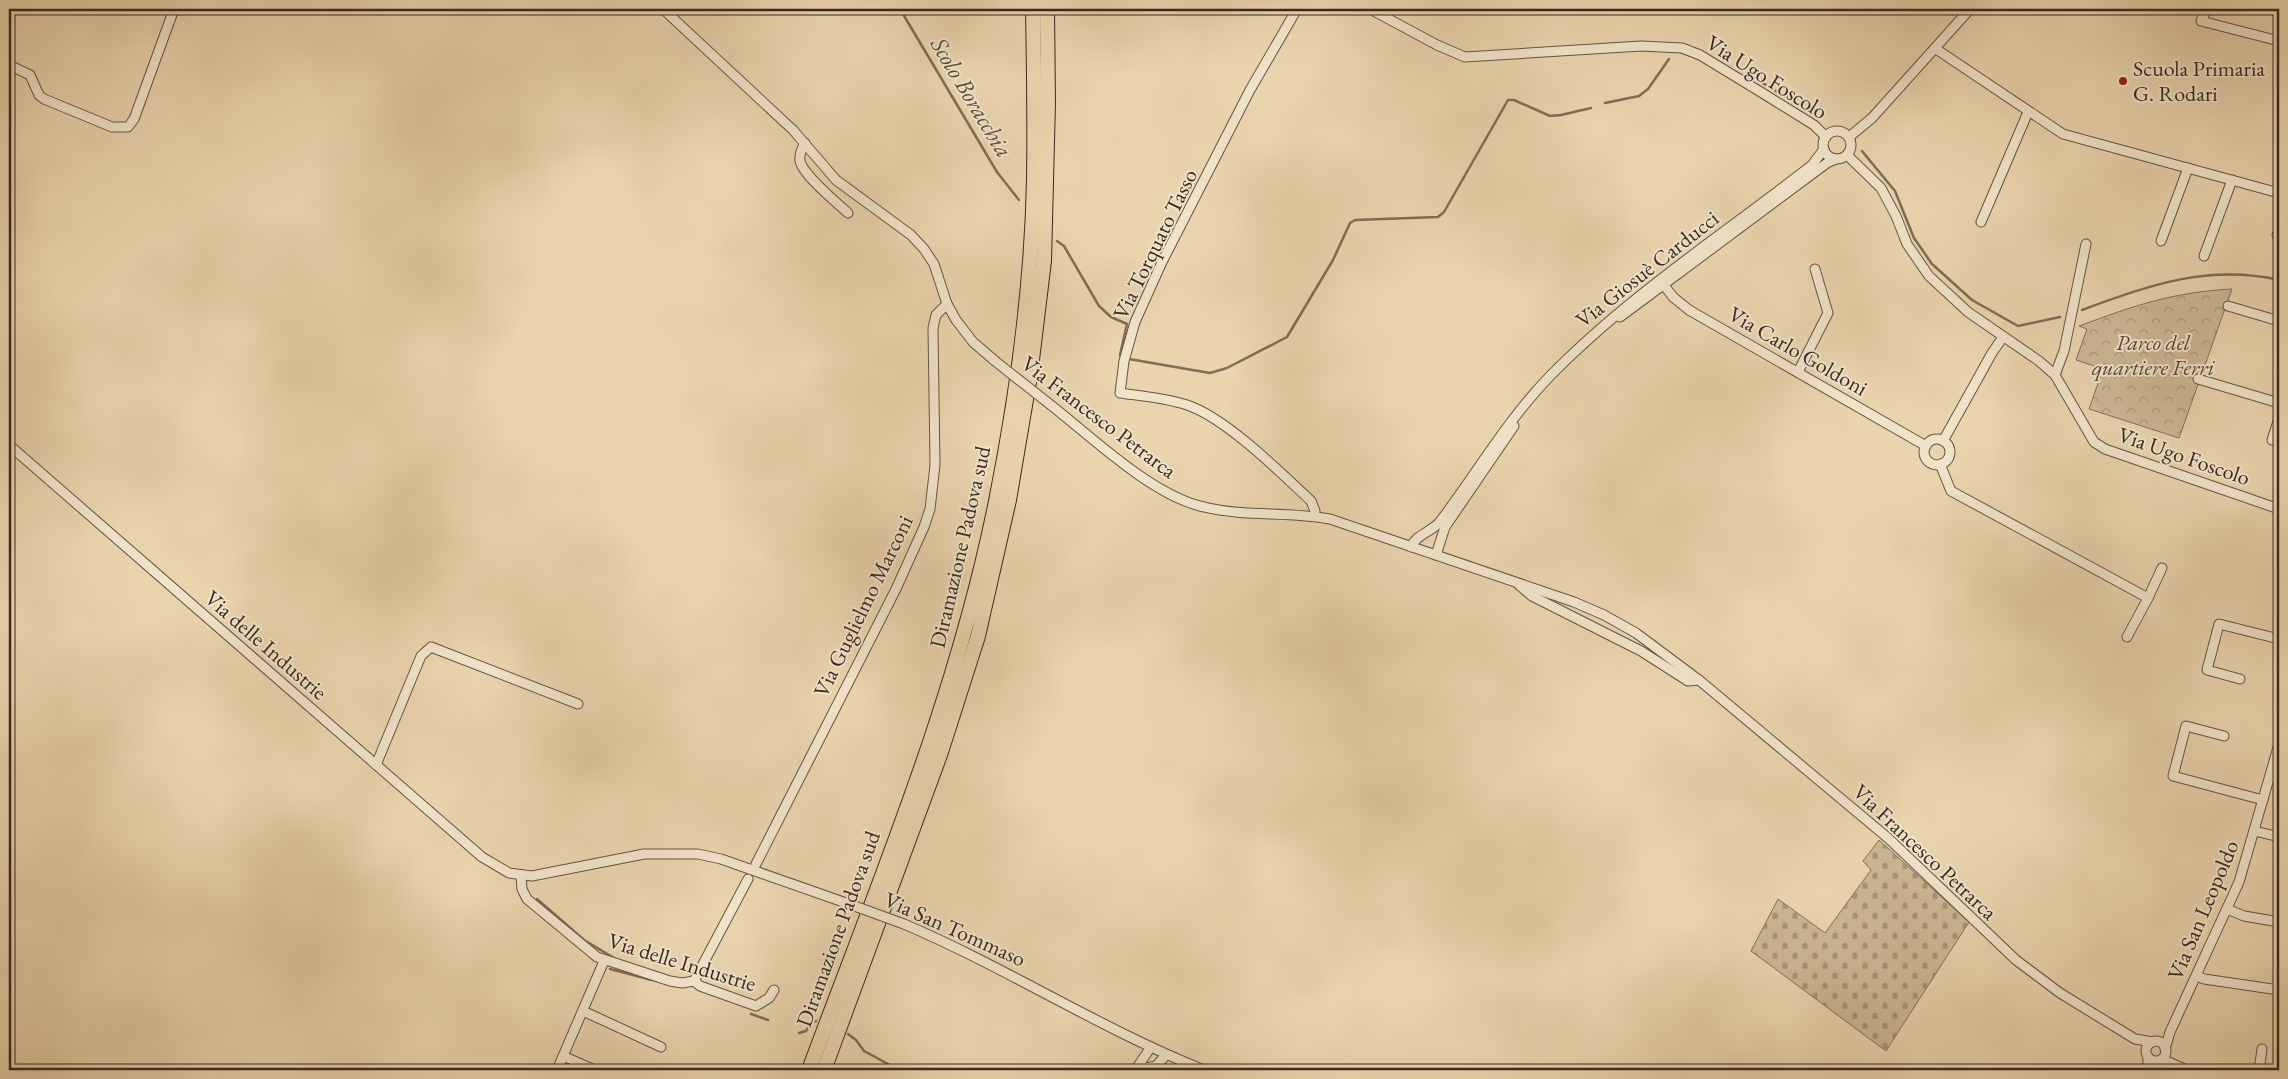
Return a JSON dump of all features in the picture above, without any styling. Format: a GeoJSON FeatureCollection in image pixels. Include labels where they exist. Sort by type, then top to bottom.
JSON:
{"type":"FeatureCollection","features":[{"type":"Feature","properties":{"kind":"highway","name":"Diramazione Padova sud"},"geometry":{"type":"LineString","coordinates":[[809,1070],[926,752],[965,630],[996,502],[1017,377],[1029,259],[1034,180],[1033,9]]}},
{"type":"Feature","properties":{"kind":"highway","name":"Diramazione Padova sud"},"geometry":{"type":"LineString","coordinates":[[824,1070],[940,755],[978,636],[1009,500],[1030,376],[1044,261],[1048,102],[1047,9]]}},
{"type":"Feature","properties":{"kind":"street"},"geometry":{"type":"LineString","coordinates":[[9,65],[30,75],[39,95],[44,99],[112,126],[128,127],[134,119],[174,9]]}},
{"type":"Feature","properties":{"kind":"street"},"geometry":{"type":"LineString","coordinates":[[663,9],[805,142],[847,190],[911,235],[934,264],[947,304]]}},
{"type":"Feature","properties":{"kind":"street","name":"Via Torquato Tasso"},"geometry":{"type":"LineString","coordinates":[[1297,9],[1250,90],[1162,262],[1135,322],[1124,361],[1120,393],[1187,405],[1202,412],[1258,453],[1311,500],[1315,511],[1314,516]]}},
{"type":"Feature","properties":{"kind":"street","name":"Via Ugo Foscolo"},"geometry":{"type":"LineString","coordinates":[[1370,9],[1437,45],[1466,57],[1641,46],[1682,48],[1700,55],[1814,125],[1826,137]]}},
{"type":"Feature","properties":{"kind":"street"},"geometry":{"type":"LineString","coordinates":[[1849,137],[1872,118],[1970,9]]}},
{"type":"Feature","properties":{"kind":"street"},"geometry":{"type":"LineString","coordinates":[[2207,9],[2201,21],[2279,41]]}},
{"type":"Feature","properties":{"kind":"street"},"geometry":{"type":"LineString","coordinates":[[1936,49],[2063,134],[2279,193]]}},
{"type":"Feature","properties":{"kind":"street"},"geometry":{"type":"LineString","coordinates":[[1981,222],[2028,112]]}},
{"type":"Feature","properties":{"kind":"street","name":"Via Ugo Foscolo"},"geometry":{"type":"LineString","coordinates":[[1826,137],[1837,131],[1849,137],[1851,148],[1847,155],[1880,188],[1896,216],[1907,244],[1929,276],[1968,312],[2039,361],[2055,375],[2087,433],[2094,442],[2105,449],[2279,508]]}},
{"type":"Feature","properties":{"kind":"street","name":"Via Ugo Foscolo"},"geometry":{"type":"LineString","coordinates":[[1826,137],[1824,149],[1828,156],[1836,159]]}},
{"type":"Feature","properties":{"kind":"street"},"geometry":{"type":"LineString","coordinates":[[805,142],[800,154],[801,165],[824,192],[848,213]]}},
{"type":"Feature","properties":{"kind":"street","name":"Via Giosuè Carducci"},"geometry":{"type":"LineString","coordinates":[[1436,555],[1441,533],[1525,412],[1578,355],[1608,326],[1662,282],[1812,165],[1824,149]]}},
{"type":"Feature","properties":{"kind":"street"},"geometry":{"type":"LineString","coordinates":[[1836,159],[1847,155]]}},
{"type":"Feature","properties":{"kind":"street","name":"Via Giosuè Carducci"},"geometry":{"type":"LineString","coordinates":[[1411,547],[1417,537],[1432,530],[1439,523],[1497,438],[1550,376],[1598,330],[1827,163],[1836,159]]}},
{"type":"Feature","properties":{"kind":"street"},"geometry":{"type":"LineString","coordinates":[[2160,241],[2188,168]]}},
{"type":"Feature","properties":{"kind":"street"},"geometry":{"type":"LineString","coordinates":[[2204,256],[2232,180]]}},
{"type":"Feature","properties":{"kind":"street"},"geometry":{"type":"LineString","coordinates":[[2055,375],[2064,351],[2086,244]]}},
{"type":"Feature","properties":{"kind":"street"},"geometry":{"type":"LineString","coordinates":[[1798,372],[1828,314],[1814,269]]}},
{"type":"Feature","properties":{"kind":"street","name":"Via Carlo Goldoni"},"geometry":{"type":"LineString","coordinates":[[1662,282],[1673,297],[1689,310],[1926,446]]}},
{"type":"Feature","properties":{"kind":"street","name":"Via Francesco Petrarca"},"geometry":{"type":"LineString","coordinates":[[947,304],[964,332],[995,361],[1146,480],[1188,502],[1224,511],[1314,516],[1344,524],[1515,581],[1604,615],[1660,649],[1888,838],[2016,960],[2060,993],[2135,1039],[2148,1056]]}},
{"type":"Feature","properties":{"kind":"street","name":"Via Guglielmo Marconi"},"geometry":{"type":"LineString","coordinates":[[756,864],[896,589],[924,527],[930,509],[934,465],[933,328],[936,315],[947,304]]}},
{"type":"Feature","properties":{"kind":"street"},"geometry":{"type":"LineString","coordinates":[[2228,306],[2279,320]]}},
{"type":"Feature","properties":{"kind":"street"},"geometry":{"type":"LineString","coordinates":[[1943,441],[1992,353],[2003,337]]}},
{"type":"Feature","properties":{"kind":"street"},"geometry":{"type":"LineString","coordinates":[[2198,379],[2279,403]]}},
{"type":"Feature","properties":{"kind":"street"},"geometry":{"type":"LineString","coordinates":[[2272,440],[2279,418]]}},
{"type":"Feature","properties":{"kind":"street"},"geometry":{"type":"LineString","coordinates":[[1934,440],[1943,441],[1948,446],[1950,454],[1946,460],[1934,465],[1927,460],[1924,451],[1926,446],[1934,440]]}},
{"type":"Feature","properties":{"kind":"street","name":"Via delle Industrie"},"geometry":{"type":"LineString","coordinates":[[9,445],[482,857],[501,870]]}},
{"type":"Feature","properties":{"kind":"street"},"geometry":{"type":"LineString","coordinates":[[1940,464],[1951,491],[2148,598]]}},
{"type":"Feature","properties":{"kind":"street"},"geometry":{"type":"LineString","coordinates":[[2128,637],[2162,568]]}},
{"type":"Feature","properties":{"kind":"street","name":"Via Francesco Petrarca"},"geometry":{"type":"LineString","coordinates":[[1515,581],[1532,596],[1641,651],[1688,682],[1699,680]]}},
{"type":"Feature","properties":{"kind":"street"},"geometry":{"type":"LineString","coordinates":[[2240,679],[2207,670],[2219,624],[2279,639]]}},
{"type":"Feature","properties":{"kind":"street"},"geometry":{"type":"LineString","coordinates":[[376,765],[394,727],[421,656],[430,647],[578,704]]}},
{"type":"Feature","properties":{"kind":"street"},"geometry":{"type":"LineString","coordinates":[[2224,736],[2186,726],[2173,776],[2263,800]]}},
{"type":"Feature","properties":{"kind":"street","name":"Via San Leopoldo"},"geometry":{"type":"LineString","coordinates":[[2163,1055],[2170,1032],[2239,882],[2279,744]]}},
{"type":"Feature","properties":{"kind":"street"},"geometry":{"type":"LineString","coordinates":[[2255,831],[2279,837]]}},
{"type":"Feature","properties":{"kind":"street","name":"Via San Tommaso"},"geometry":{"type":"LineString","coordinates":[[501,870],[521,876],[532,876],[644,854],[698,854],[721,859],[904,924],[992,964],[1166,1055],[1204,1070]]}},
{"type":"Feature","properties":{"kind":"street","name":"Via delle Industrie"},"geometry":{"type":"LineString","coordinates":[[521,876],[522,889],[527,899],[563,931],[604,961],[676,982],[688,984],[694,981],[700,986],[756,1006],[769,998],[774,990]]}},
{"type":"Feature","properties":{"kind":"street"},"geometry":{"type":"LineString","coordinates":[[694,981],[748,879]]}},
{"type":"Feature","properties":{"kind":"street"},"geometry":{"type":"LineString","coordinates":[[2227,909],[2244,916],[2279,922]]}},
{"type":"Feature","properties":{"kind":"street"},"geometry":{"type":"LineString","coordinates":[[557,1070],[604,961]]}},
{"type":"Feature","properties":{"kind":"street"},"geometry":{"type":"LineString","coordinates":[[2197,976],[2204,979],[2279,990]]}},
{"type":"Feature","properties":{"kind":"street"},"geometry":{"type":"LineString","coordinates":[[582,1012],[661,1047]]}},
{"type":"Feature","properties":{"kind":"street","name":"Via San Leopoldo"},"geometry":{"type":"LineString","coordinates":[[2154,1042],[2170,1032]]}},
{"type":"Feature","properties":{"kind":"street","name":"Via Francesco Petrarca"},"geometry":{"type":"LineString","coordinates":[[2135,1039],[2154,1042]]}},
{"type":"Feature","properties":{"kind":"street"},"geometry":{"type":"LineString","coordinates":[[2154,1042],[2162,1044],[2163,1055],[2149,1070],[2147,1048],[2154,1042]]}},
{"type":"Feature","properties":{"kind":"street"},"geometry":{"type":"LineString","coordinates":[[1135,1070],[1150,1047]]}},
{"type":"Feature","properties":{"kind":"street"},"geometry":{"type":"LineString","coordinates":[[2259,1070],[2262,1049]]}},
{"type":"Feature","properties":{"kind":"street"},"geometry":{"type":"LineString","coordinates":[[1135,1070],[1156,1066],[1166,1055]]}},
{"type":"Feature","properties":{"kind":"street"},"geometry":{"type":"LineString","coordinates":[[2148,1056],[2153,1061],[2163,1055]]}},
{"type":"Feature","properties":{"kind":"street"},"geometry":{"type":"LineString","coordinates":[[2163,1055],[2183,1068]]}},
{"type":"Feature","properties":{"kind":"street"},"geometry":{"type":"LineString","coordinates":[[563,1056],[595,1070]]}},
{"type":"Feature","properties":{"kind":"green space","name":"Parco del quartiere Ferri"},"geometry":{"type":"Polygon","coordinates":[[[2232,289],[2179,438],[2089,409],[2103,369],[2076,360],[2087,329],[2079,326],[2154,301],[2191,293],[2232,289]]]}},
{"type":"Feature","properties":{"kind":"green space"},"geometry":{"type":"Polygon","coordinates":[[[1879,840],[1969,922],[1886,1051],[1751,951],[1778,899],[1825,933],[1871,870],[1863,861],[1879,840]]]}},
{"type":"Feature","properties":{"kind":"waterway","name":"Scolo Boracchia"},"geometry":{"type":"LineString","coordinates":[[900,9],[997,172],[1019,200]]}},
{"type":"Feature","properties":{"kind":"waterway","name":"Scolo Boracchia"},"geometry":{"type":"LineString","coordinates":[[1605,103],[1639,96],[1648,89],[1669,59]]}},
{"type":"Feature","properties":{"kind":"waterway","name":"Scolo Boracchia"},"geometry":{"type":"LineString","coordinates":[[1748,74],[1817,116]]}},
{"type":"Feature","properties":{"kind":"waterway","name":"Scolo Boracchia"},"geometry":{"type":"LineString","coordinates":[[1129,359],[1210,373],[1227,368],[1287,337],[1333,260],[1350,223],[1355,220],[1438,217],[1444,212],[1508,100],[1514,100],[1550,116],[1591,108]]}},
{"type":"Feature","properties":{"kind":"waterway","name":"Scolo Boracchia"},"geometry":{"type":"LineString","coordinates":[[1862,151],[1895,191],[1914,238],[1932,264],[1972,300],[2018,326],[2060,317]]}},
{"type":"Feature","properties":{"kind":"waterway","name":"Scolo Boracchia"},"geometry":{"type":"LineString","coordinates":[[1057,241],[1064,246],[1099,306],[1111,317],[1127,324],[1120,355]]}},
{"type":"Feature","properties":{"kind":"waterway","name":"Scolo Boracchia"},"geometry":{"type":"LineString","coordinates":[[2082,310],[2155,285],[2203,276],[2228,274],[2279,280]]}},
{"type":"Feature","properties":{"kind":"waterway"},"geometry":{"type":"LineString","coordinates":[[537,899],[584,940],[614,958]]}},
{"type":"Feature","properties":{"kind":"waterway"},"geometry":{"type":"LineString","coordinates":[[610,969],[652,980]]}},
{"type":"Feature","properties":{"kind":"waterway"},"geometry":{"type":"LineString","coordinates":[[751,1014],[768,1020]]}},
{"type":"Feature","properties":{"kind":"waterway"},"geometry":{"type":"LineString","coordinates":[[799,1033],[806,1031],[811,1023],[816,1021]]}},
{"type":"Feature","properties":{"kind":"waterway"},"geometry":{"type":"LineString","coordinates":[[848,1034],[856,1040],[864,1051],[899,1070]]}},
{"type":"Feature","properties":{"kind":"place","name":"Scuola Primaria G. Rodari"},"geometry":{"type":"Point","coordinates":[2123,81]}}]}
